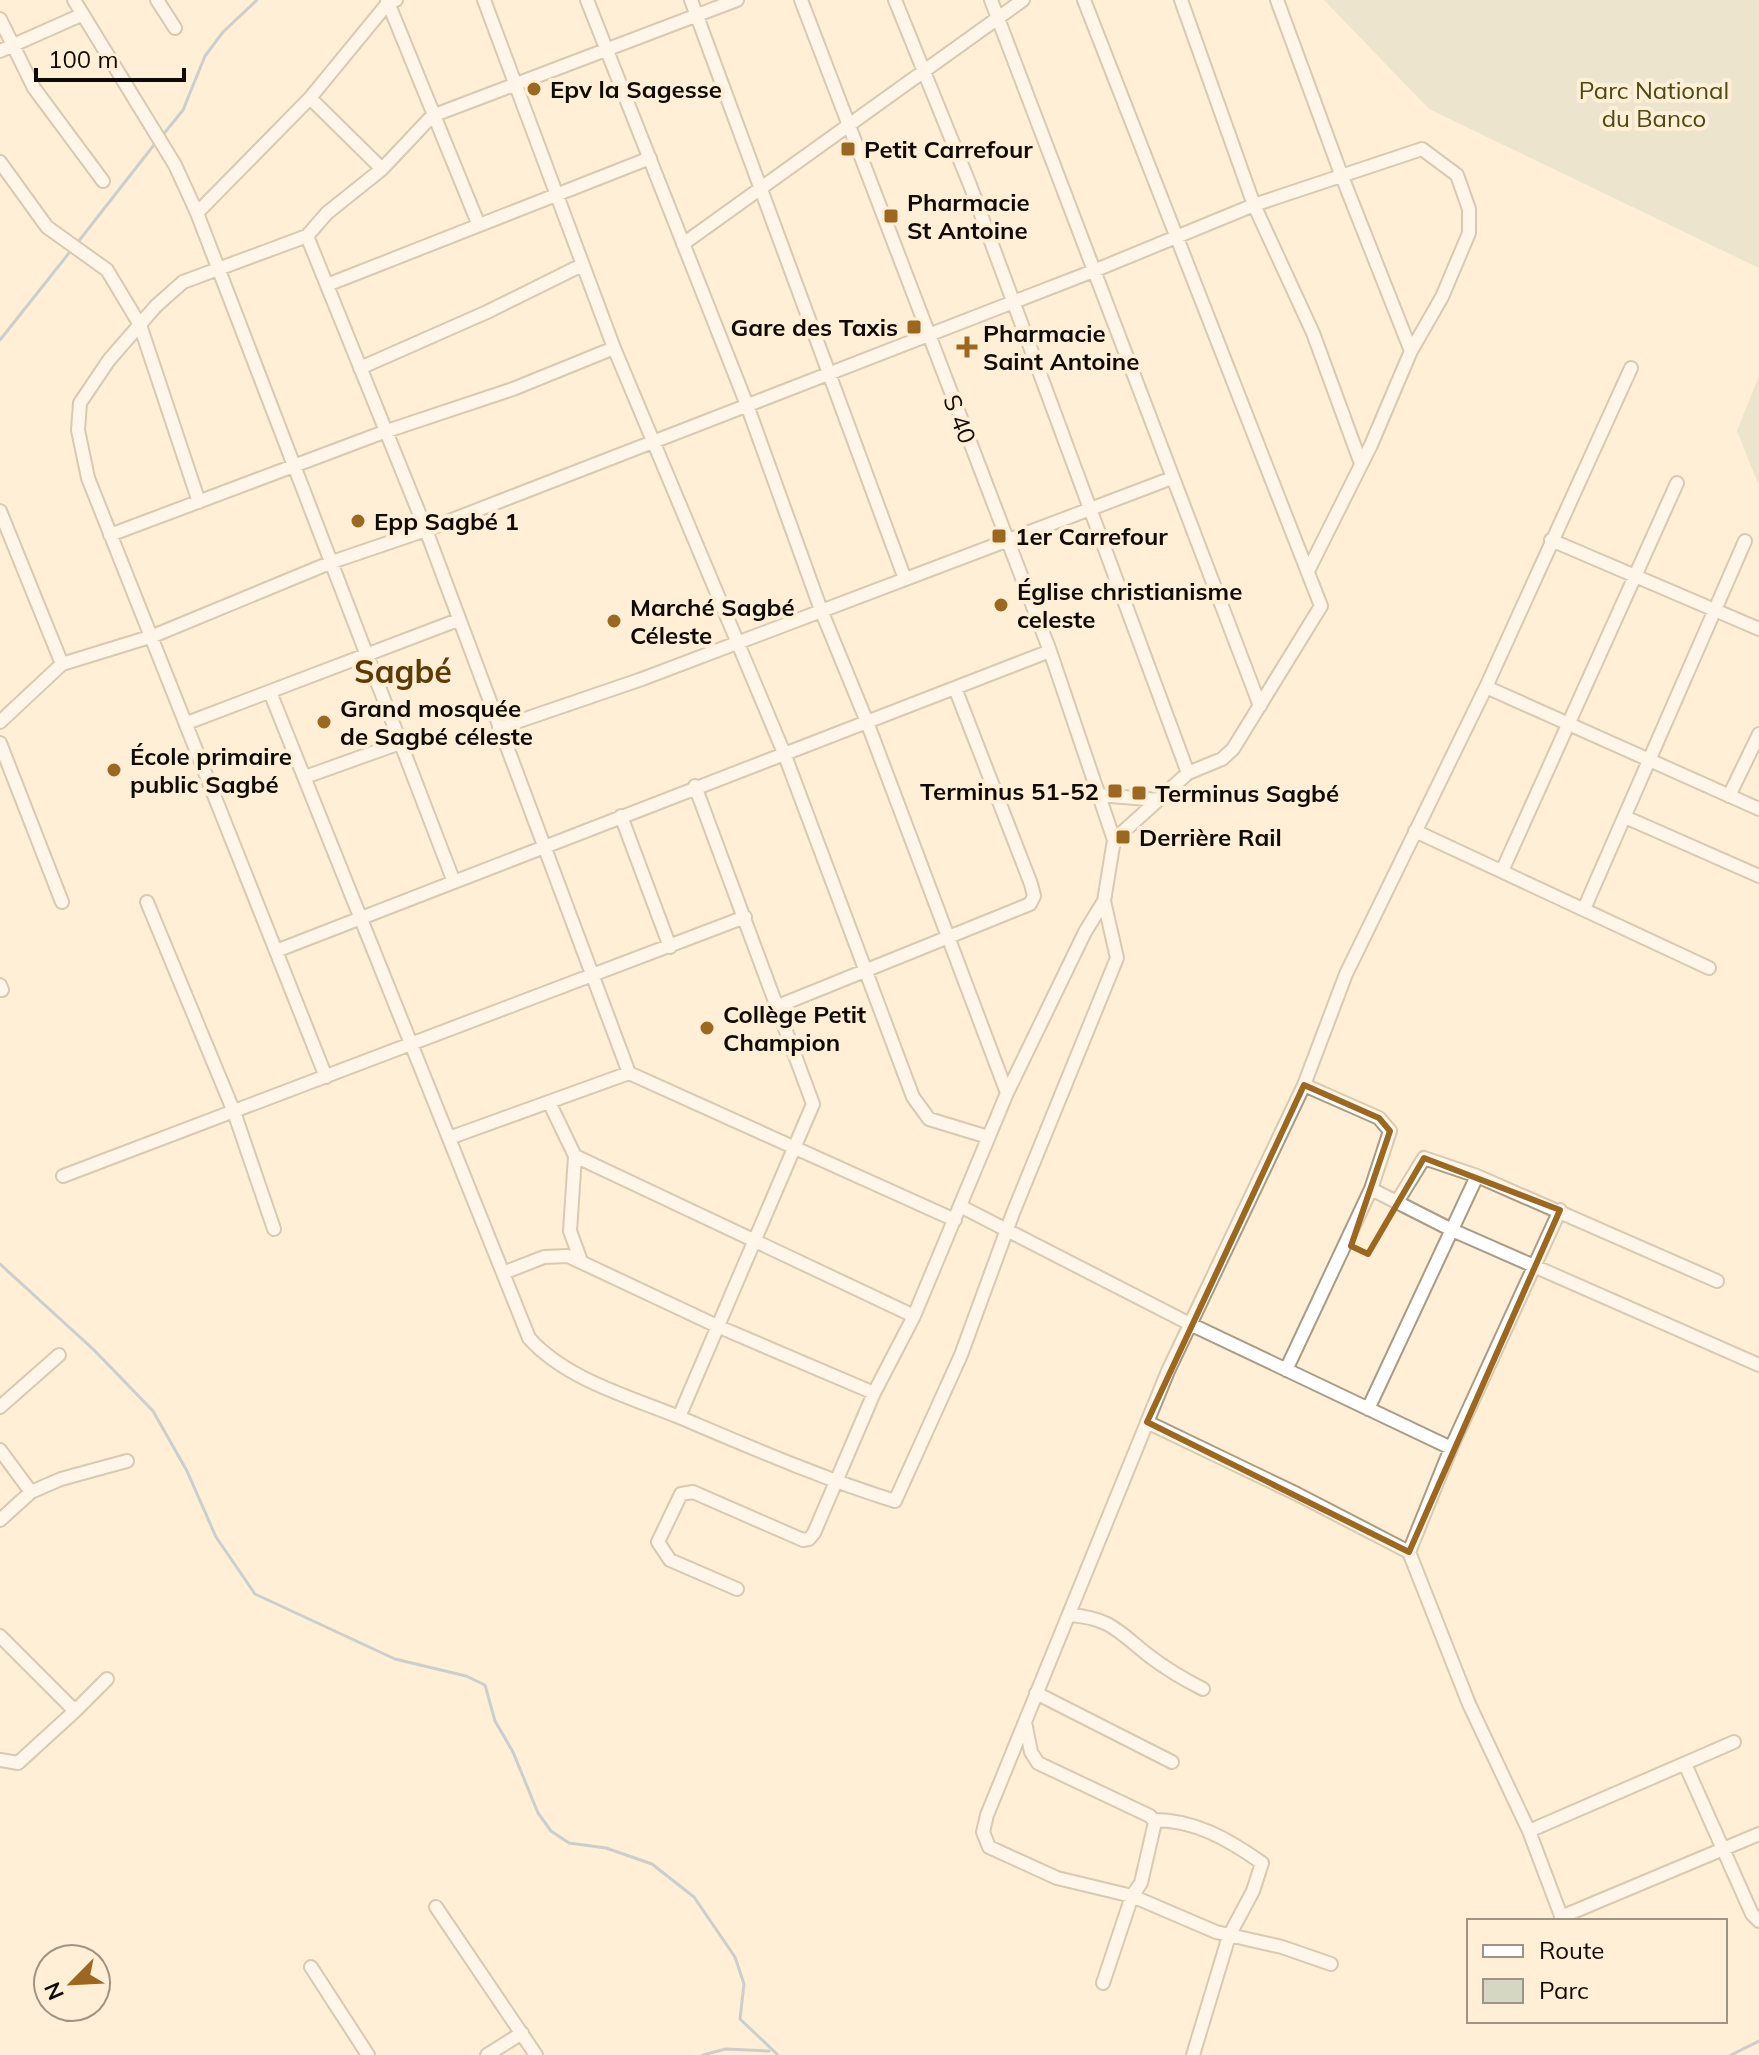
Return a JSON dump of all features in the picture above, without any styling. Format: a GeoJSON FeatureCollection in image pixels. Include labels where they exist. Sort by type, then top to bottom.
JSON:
{"type":"FeatureCollection","features":[{"type":"Feature","properties":{"kind":"street"},"geometry":{"type":"LineString","coordinates":[[74,0],[162,143],[197,213],[454,882]]}},
{"type":"Feature","properties":{"kind":"street"},"geometry":{"type":"LineString","coordinates":[[157,0],[175,28]]}},
{"type":"Feature","properties":{"kind":"street"},"geometry":{"type":"LineString","coordinates":[[484,0],[614,348],[784,753],[919,1110],[929,1119],[988,1137]]}},
{"type":"Feature","properties":{"kind":"street"},"geometry":{"type":"LineString","coordinates":[[587,0],[747,405],[821,610],[867,722],[1007,1093]]}},
{"type":"Feature","properties":{"kind":"street"},"geometry":{"type":"LineString","coordinates":[[691,0],[905,579]]}},
{"type":"Feature","properties":{"kind":"street"},"geometry":{"type":"LineString","coordinates":[[326,1077],[88,478],[77,416],[80,403],[96,377],[156,306],[183,282],[307,236],[327,213],[382,169],[432,116],[737,0]]}},
{"type":"Feature","properties":{"kind":"street","name":"S 40"},"geometry":{"type":"LineString","coordinates":[[801,0],[852,126],[927,334],[1050,651],[1114,840]]}},
{"type":"Feature","properties":{"kind":"street"},"geometry":{"type":"LineString","coordinates":[[895,0],[1013,300],[1188,773]]}},
{"type":"Feature","properties":{"kind":"street"},"geometry":{"type":"LineString","coordinates":[[991,0],[1260,706]]}},
{"type":"Feature","properties":{"kind":"street"},"geometry":{"type":"LineString","coordinates":[[683,244],[852,126],[1023,0]]}},
{"type":"Feature","properties":{"kind":"street"},"geometry":{"type":"LineString","coordinates":[[270,692],[529,1338],[538,1348],[575,1372],[835,1482],[895,1501],[961,1355],[1009,1232],[1013,1213],[1117,958],[1104,901],[1114,840],[1188,773],[1222,759],[1233,749],[1321,606],[1084,0]]}},
{"type":"Feature","properties":{"kind":"street"},"geometry":{"type":"LineString","coordinates":[[1181,0],[1254,205],[1313,333],[1360,461]]}},
{"type":"Feature","properties":{"kind":"street"},"geometry":{"type":"LineString","coordinates":[[1277,0],[1411,351]]}},
{"type":"Feature","properties":{"kind":"street"},"geometry":{"type":"LineString","coordinates":[[197,213],[310,98],[391,1]]}},
{"type":"Feature","properties":{"kind":"street"},"geometry":{"type":"LineString","coordinates":[[391,1],[432,116],[478,223]]}},
{"type":"Feature","properties":{"kind":"street"},"geometry":{"type":"LineString","coordinates":[[6,48],[81,15]]}},
{"type":"Feature","properties":{"kind":"street"},"geometry":{"type":"LineString","coordinates":[[0,19],[6,48],[56,121],[103,181]]}},
{"type":"Feature","properties":{"kind":"street"},"geometry":{"type":"LineString","coordinates":[[310,98],[382,169]]}},
{"type":"Feature","properties":{"kind":"street"},"geometry":{"type":"LineString","coordinates":[[0,722],[62,664],[153,636],[332,562],[426,530],[654,439],[829,374],[1254,205],[1422,149],[1457,175],[1469,209],[1469,233],[1442,297],[1411,351],[1371,445],[1360,461],[1308,571]]}},
{"type":"Feature","properties":{"kind":"street"},"geometry":{"type":"LineString","coordinates":[[327,285],[478,223],[650,158]]}},
{"type":"Feature","properties":{"kind":"street"},"geometry":{"type":"LineString","coordinates":[[0,162],[47,227],[107,270],[140,325],[199,502]]}},
{"type":"Feature","properties":{"kind":"street"},"geometry":{"type":"LineString","coordinates":[[307,236],[426,530],[596,976],[629,1073]]}},
{"type":"Feature","properties":{"kind":"street"},"geometry":{"type":"LineString","coordinates":[[360,368],[498,307],[582,265]]}},
{"type":"Feature","properties":{"kind":"street"},"geometry":{"type":"LineString","coordinates":[[110,535],[384,432],[513,389],[614,348]]}},
{"type":"Feature","properties":{"kind":"street"},"geometry":{"type":"LineString","coordinates":[[1331,1964],[1282,1947],[1229,1936],[1132,1896],[1057,1878],[999,1854],[984,1841],[987,1815],[1190,1324],[1304,1085],[1346,974],[1486,687],[1631,368]]}},
{"type":"Feature","properties":{"kind":"street"},"geometry":{"type":"LineString","coordinates":[[499,728],[1172,478]]}},
{"type":"Feature","properties":{"kind":"street"},"geometry":{"type":"LineString","coordinates":[[1502,871],[1677,483]]}},
{"type":"Feature","properties":{"kind":"street"},"geometry":{"type":"LineString","coordinates":[[0,511],[62,664]]}},
{"type":"Feature","properties":{"kind":"street"},"geometry":{"type":"LineString","coordinates":[[1551,540],[1759,629]]}},
{"type":"Feature","properties":{"kind":"street"},"geometry":{"type":"LineString","coordinates":[[1584,909],[1745,541]]}},
{"type":"Feature","properties":{"kind":"street"},"geometry":{"type":"LineString","coordinates":[[187,723],[458,620]]}},
{"type":"Feature","properties":{"kind":"street"},"geometry":{"type":"LineString","coordinates":[[276,951],[695,786],[1050,651]]}},
{"type":"Feature","properties":{"kind":"street"},"geometry":{"type":"LineString","coordinates":[[1486,687],[1759,809]]}},
{"type":"Feature","properties":{"kind":"street"},"geometry":{"type":"LineString","coordinates":[[778,1006],[1030,904],[1034,896],[955,688]]}},
{"type":"Feature","properties":{"kind":"street"},"geometry":{"type":"LineString","coordinates":[[1729,796],[1759,734]]}},
{"type":"Feature","properties":{"kind":"street"},"geometry":{"type":"LineString","coordinates":[[0,743],[62,902]]}},
{"type":"Feature","properties":{"kind":"street"},"geometry":{"type":"LineString","coordinates":[[305,777],[400,743]]}},
{"type":"Feature","properties":{"kind":"street"},"geometry":{"type":"LineString","coordinates":[[679,1417],[813,1104],[695,786]]}},
{"type":"Feature","properties":{"kind":"street"},"geometry":{"type":"LineString","coordinates":[[1099,795],[1159,800]]}},
{"type":"Feature","properties":{"kind":"street"},"geometry":{"type":"LineString","coordinates":[[621,816],[670,947]]}},
{"type":"Feature","properties":{"kind":"street"},"geometry":{"type":"LineString","coordinates":[[1625,817],[1759,876]]}},
{"type":"Feature","properties":{"kind":"street"},"geometry":{"type":"LineString","coordinates":[[1415,831],[1709,968]]}},
{"type":"Feature","properties":{"kind":"street"},"geometry":{"type":"LineString","coordinates":[[737,1589],[670,1560],[662,1553],[658,1542],[681,1494],[693,1492],[809,1539],[874,1393],[914,1316],[1007,1093],[1085,932],[1104,901]]}},
{"type":"Feature","properties":{"kind":"street"},"geometry":{"type":"LineString","coordinates":[[147,902],[234,1112],[274,1229]]}},
{"type":"Feature","properties":{"kind":"street"},"geometry":{"type":"LineString","coordinates":[[63,1176],[745,917]]}},
{"type":"Feature","properties":{"kind":"street"},"geometry":{"type":"LineString","coordinates":[[449,1138],[629,1073],[955,1220]]}},
{"type":"Feature","properties":{"kind":"street"},"geometry":{"type":"LineString","coordinates":[[1286,1370],[1371,1189],[1388,1141],[1387,1124],[1304,1085]]}},
{"type":"Feature","properties":{"kind":"street"},"geometry":{"type":"LineString","coordinates":[[549,1102],[575,1156],[570,1231],[581,1261]]}},
{"type":"Feature","properties":{"kind":"street"},"geometry":{"type":"LineString","coordinates":[[575,1156],[914,1316]]}},
{"type":"Feature","properties":{"kind":"street"},"geometry":{"type":"LineString","coordinates":[[1397,1202],[1424,1158],[1560,1210],[1717,1281]]}},
{"type":"Feature","properties":{"kind":"street"},"geometry":{"type":"LineString","coordinates":[[1368,1409],[1477,1176]]}},
{"type":"Feature","properties":{"kind":"street"},"geometry":{"type":"LineString","coordinates":[[1371,1189],[1452,1230],[1759,1365]]}},
{"type":"Feature","properties":{"kind":"street"},"geometry":{"type":"LineString","coordinates":[[960,1206],[1190,1324],[1451,1448]]}},
{"type":"Feature","properties":{"kind":"street"},"geometry":{"type":"LineString","coordinates":[[1409,1552],[1451,1448],[1537,1266],[1560,1210]]}},
{"type":"Feature","properties":{"kind":"street"},"geometry":{"type":"LineString","coordinates":[[503,1273],[544,1257],[568,1256],[717,1326],[874,1393]]}},
{"type":"Feature","properties":{"kind":"street"},"geometry":{"type":"LineString","coordinates":[[0,1407],[59,1355]]}},
{"type":"Feature","properties":{"kind":"street"},"geometry":{"type":"LineString","coordinates":[[1147,1422],[1409,1552],[1469,1704],[1529,1831],[1562,1919],[1759,1834]]}},
{"type":"Feature","properties":{"kind":"street"},"geometry":{"type":"LineString","coordinates":[[0,1450],[31,1492]]}},
{"type":"Feature","properties":{"kind":"street"},"geometry":{"type":"LineString","coordinates":[[0,1520],[31,1492],[61,1479],[127,1461]]}},
{"type":"Feature","properties":{"kind":"street"},"geometry":{"type":"LineString","coordinates":[[1070,1615],[1093,1617],[1114,1625],[1165,1668],[1203,1689]]}},
{"type":"Feature","properties":{"kind":"street"},"geometry":{"type":"LineString","coordinates":[[0,1636],[75,1711]]}},
{"type":"Feature","properties":{"kind":"street"},"geometry":{"type":"LineString","coordinates":[[0,1760],[18,1763],[107,1679]]}},
{"type":"Feature","properties":{"kind":"street"},"geometry":{"type":"LineString","coordinates":[[1036,1693],[1172,1762]]}},
{"type":"Feature","properties":{"kind":"street"},"geometry":{"type":"LineString","coordinates":[[1025,1722],[1031,1752],[1038,1763],[1154,1820],[1188,1822],[1223,1837],[1262,1863],[1253,1891],[1229,1936],[1193,2055]]}},
{"type":"Feature","properties":{"kind":"street"},"geometry":{"type":"LineString","coordinates":[[1529,1831],[1734,1742]]}},
{"type":"Feature","properties":{"kind":"street"},"geometry":{"type":"LineString","coordinates":[[1685,1764],[1726,1849],[1752,1914],[1759,1921]]}},
{"type":"Feature","properties":{"kind":"street"},"geometry":{"type":"LineString","coordinates":[[1103,1983],[1132,1896],[1141,1883],[1154,1820]]}},
{"type":"Feature","properties":{"kind":"street"},"geometry":{"type":"LineString","coordinates":[[436,1907],[536,2055]]}},
{"type":"Feature","properties":{"kind":"street"},"geometry":{"type":"LineString","coordinates":[[311,1967],[368,2055]]}},
{"type":"Feature","properties":{"kind":"street"},"geometry":{"type":"LineString","coordinates":[[487,2055],[522,2033]]}},
{"type":"Feature","properties":{"kind":"highlighted area"},"geometry":{"type":"Polygon","coordinates":[[[1304,1085],[1379,1118],[1390,1131],[1351,1246],[1368,1254],[1424,1158],[1560,1210],[1409,1552],[1147,1422],[1304,1085]]]}},
{"type":"Feature","properties":{"kind":"green space","name":"Parc National du Banco"},"geometry":{"type":"Polygon","coordinates":[[[1324,0],[1759,0],[1759,268],[1429,109],[1324,0]]]}},
{"type":"Feature","properties":{"kind":"green space"},"geometry":{"type":"Polygon","coordinates":[[[1759,376],[1759,486],[1737,431],[1759,376]]]}},
{"type":"Feature","properties":{"kind":"waterway"},"geometry":{"type":"LineString","coordinates":[[162,136],[183,110],[205,56],[223,32],[257,0]]}},
{"type":"Feature","properties":{"kind":"waterway"},"geometry":{"type":"LineString","coordinates":[[78,242],[157,141]]}},
{"type":"Feature","properties":{"kind":"waterway"},"geometry":{"type":"LineString","coordinates":[[0,340],[73,248]]}},
{"type":"Feature","properties":{"kind":"waterway"},"geometry":{"type":"LineString","coordinates":[[0,1264],[94,1350],[153,1411],[187,1471],[216,1537],[255,1594],[395,1659],[466,1676],[485,1685],[495,1721],[513,1752],[538,1813],[551,1831],[569,1843],[606,1848],[652,1864],[694,1897],[735,1957],[744,1984],[740,2019],[778,2055]]}},
{"type":"Feature","properties":{"kind":"waterway"},"geometry":{"type":"LineString","coordinates":[[1731,2055],[1759,2041]]}},
{"type":"Feature","properties":{"kind":"waterway"},"geometry":{"type":"LineString","coordinates":[[703,2055],[726,2049],[769,2051]]}},
{"type":"Feature","properties":{"kind":"place","name":"Epv la Sagesse"},"geometry":{"type":"Point","coordinates":[534,89]}},
{"type":"Feature","properties":{"kind":"place","name":"Petit Carrefour"},"geometry":{"type":"Point","coordinates":[848,149]}},
{"type":"Feature","properties":{"kind":"place","name":"Pharmacie St Antoine"},"geometry":{"type":"Point","coordinates":[891,216]}},
{"type":"Feature","properties":{"kind":"place","name":"Gare des Taxis"},"geometry":{"type":"Point","coordinates":[914,327]}},
{"type":"Feature","properties":{"kind":"place","name":"Pharmacie Saint Antoine"},"geometry":{"type":"Point","coordinates":[967,347]}},
{"type":"Feature","properties":{"kind":"place","name":"Epp Sagbé 1"},"geometry":{"type":"Point","coordinates":[358,521]}},
{"type":"Feature","properties":{"kind":"place","name":"1er Carrefour"},"geometry":{"type":"Point","coordinates":[999,536]}},
{"type":"Feature","properties":{"kind":"place","name":"Église christianisme celeste"},"geometry":{"type":"Point","coordinates":[1001,605]}},
{"type":"Feature","properties":{"kind":"place","name":"Marché Sagbé Céleste"},"geometry":{"type":"Point","coordinates":[614,621]}},
{"type":"Feature","properties":{"kind":"place","name":"Grand mosquée de Sagbé céleste"},"geometry":{"type":"Point","coordinates":[324,722]}},
{"type":"Feature","properties":{"kind":"place","name":"École primaire public Sagbé"},"geometry":{"type":"Point","coordinates":[114,770]}},
{"type":"Feature","properties":{"kind":"place","name":"Terminus 51-52"},"geometry":{"type":"Point","coordinates":[1115,791]}},
{"type":"Feature","properties":{"kind":"place","name":"Terminus Sagbé"},"geometry":{"type":"Point","coordinates":[1139,793]}},
{"type":"Feature","properties":{"kind":"place","name":"Derrière Rail"},"geometry":{"type":"Point","coordinates":[1123,837]}},
{"type":"Feature","properties":{"kind":"place","name":"Collège Petit Champion"},"geometry":{"type":"Point","coordinates":[707,1028]}},
{"type":"Feature","properties":{"kind":"district","name":"Sagbé"},"geometry":{"type":"Point","coordinates":[403,671]}}]}
